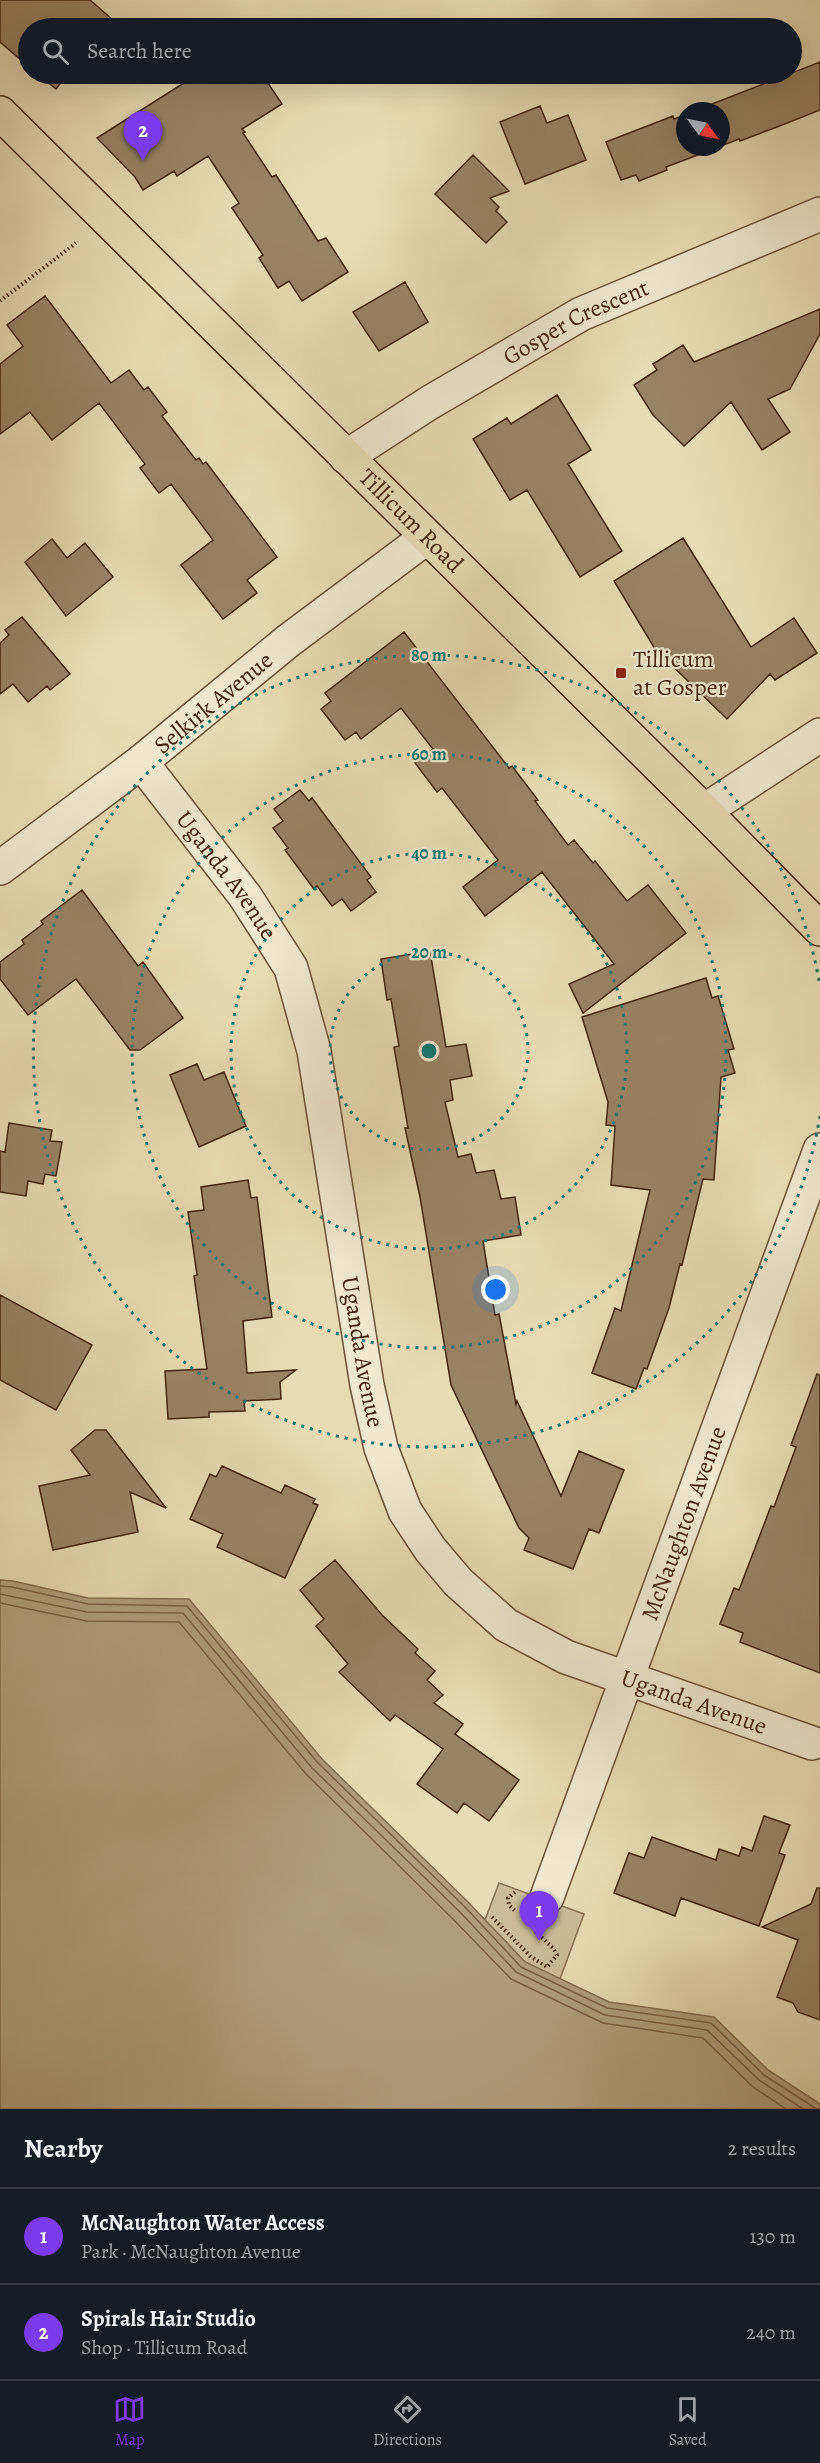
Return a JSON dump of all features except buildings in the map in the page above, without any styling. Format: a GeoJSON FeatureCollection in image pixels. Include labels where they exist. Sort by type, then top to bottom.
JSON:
{"type":"FeatureCollection","features":[{"type":"Feature","properties":{"kind":"main road","name":"Tillicum Road"},"geometry":{"type":"LineString","coordinates":[[0,113],[704,811],[820,929]]}},
{"type":"Feature","properties":{"kind":"street","name":"Gosper Crescent"},"geometry":{"type":"LineString","coordinates":[[346,457],[429,403],[581,314],[820,214]]}},
{"type":"Feature","properties":{"kind":"street","name":"Selkirk Avenue"},"geometry":{"type":"LineString","coordinates":[[0,868],[141,762],[288,641],[427,537]]}},
{"type":"Feature","properties":{"kind":"street"},"geometry":{"type":"LineString","coordinates":[[704,811],[820,735]]}},
{"type":"Feature","properties":{"kind":"street","name":"Uganda Avenue"},"geometry":{"type":"LineString","coordinates":[[141,762],[245,896],[291,968],[314,1051],[368,1385],[381,1448],[405,1511],[430,1549],[458,1582],[506,1624],[566,1657],[812,1743]]}},
{"type":"Feature","properties":{"kind":"street","name":"McNaughton Avenue"},"geometry":{"type":"LineString","coordinates":[[547,1897],[820,1150]]}},
{"type":"Feature","properties":{"kind":"path"},"geometry":{"type":"LineString","coordinates":[[0,301],[76,243]]}},
{"type":"Feature","properties":{"kind":"path"},"geometry":{"type":"LineString","coordinates":[[516,1912],[509,1905],[508,1898],[512,1893],[523,1889],[547,1897]]}},
{"type":"Feature","properties":{"kind":"path"},"geometry":{"type":"LineString","coordinates":[[492,1917],[530,1956],[547,1967],[557,1955],[553,1948],[531,1927]]}},
{"type":"Feature","properties":{"kind":"shaded area"},"geometry":{"type":"Polygon","coordinates":[[[499,1883],[584,1914],[560,1979],[525,1962],[485,1920],[499,1883]]]}},
{"type":"Feature","properties":{"kind":"water"},"geometry":{"type":"Polygon","coordinates":[[[0,1580],[88,1598],[189,1599],[322,1759],[469,1903],[525,1962],[609,2002],[714,2017],[768,2070],[820,2104],[820,2109],[0,2109],[0,1580]]]}},
{"type":"Feature","properties":{"kind":"place","name":"Spirals Hair Studio"},"geometry":{"type":"Point","coordinates":[143,161]}},
{"type":"Feature","properties":{"kind":"place","name":"Tillicum at Gosper"},"geometry":{"type":"Point","coordinates":[621,673]}},
{"type":"Feature","properties":{"kind":"place","name":"McNaughton Water Access"},"geometry":{"type":"Point","coordinates":[539,1941]}}]}
